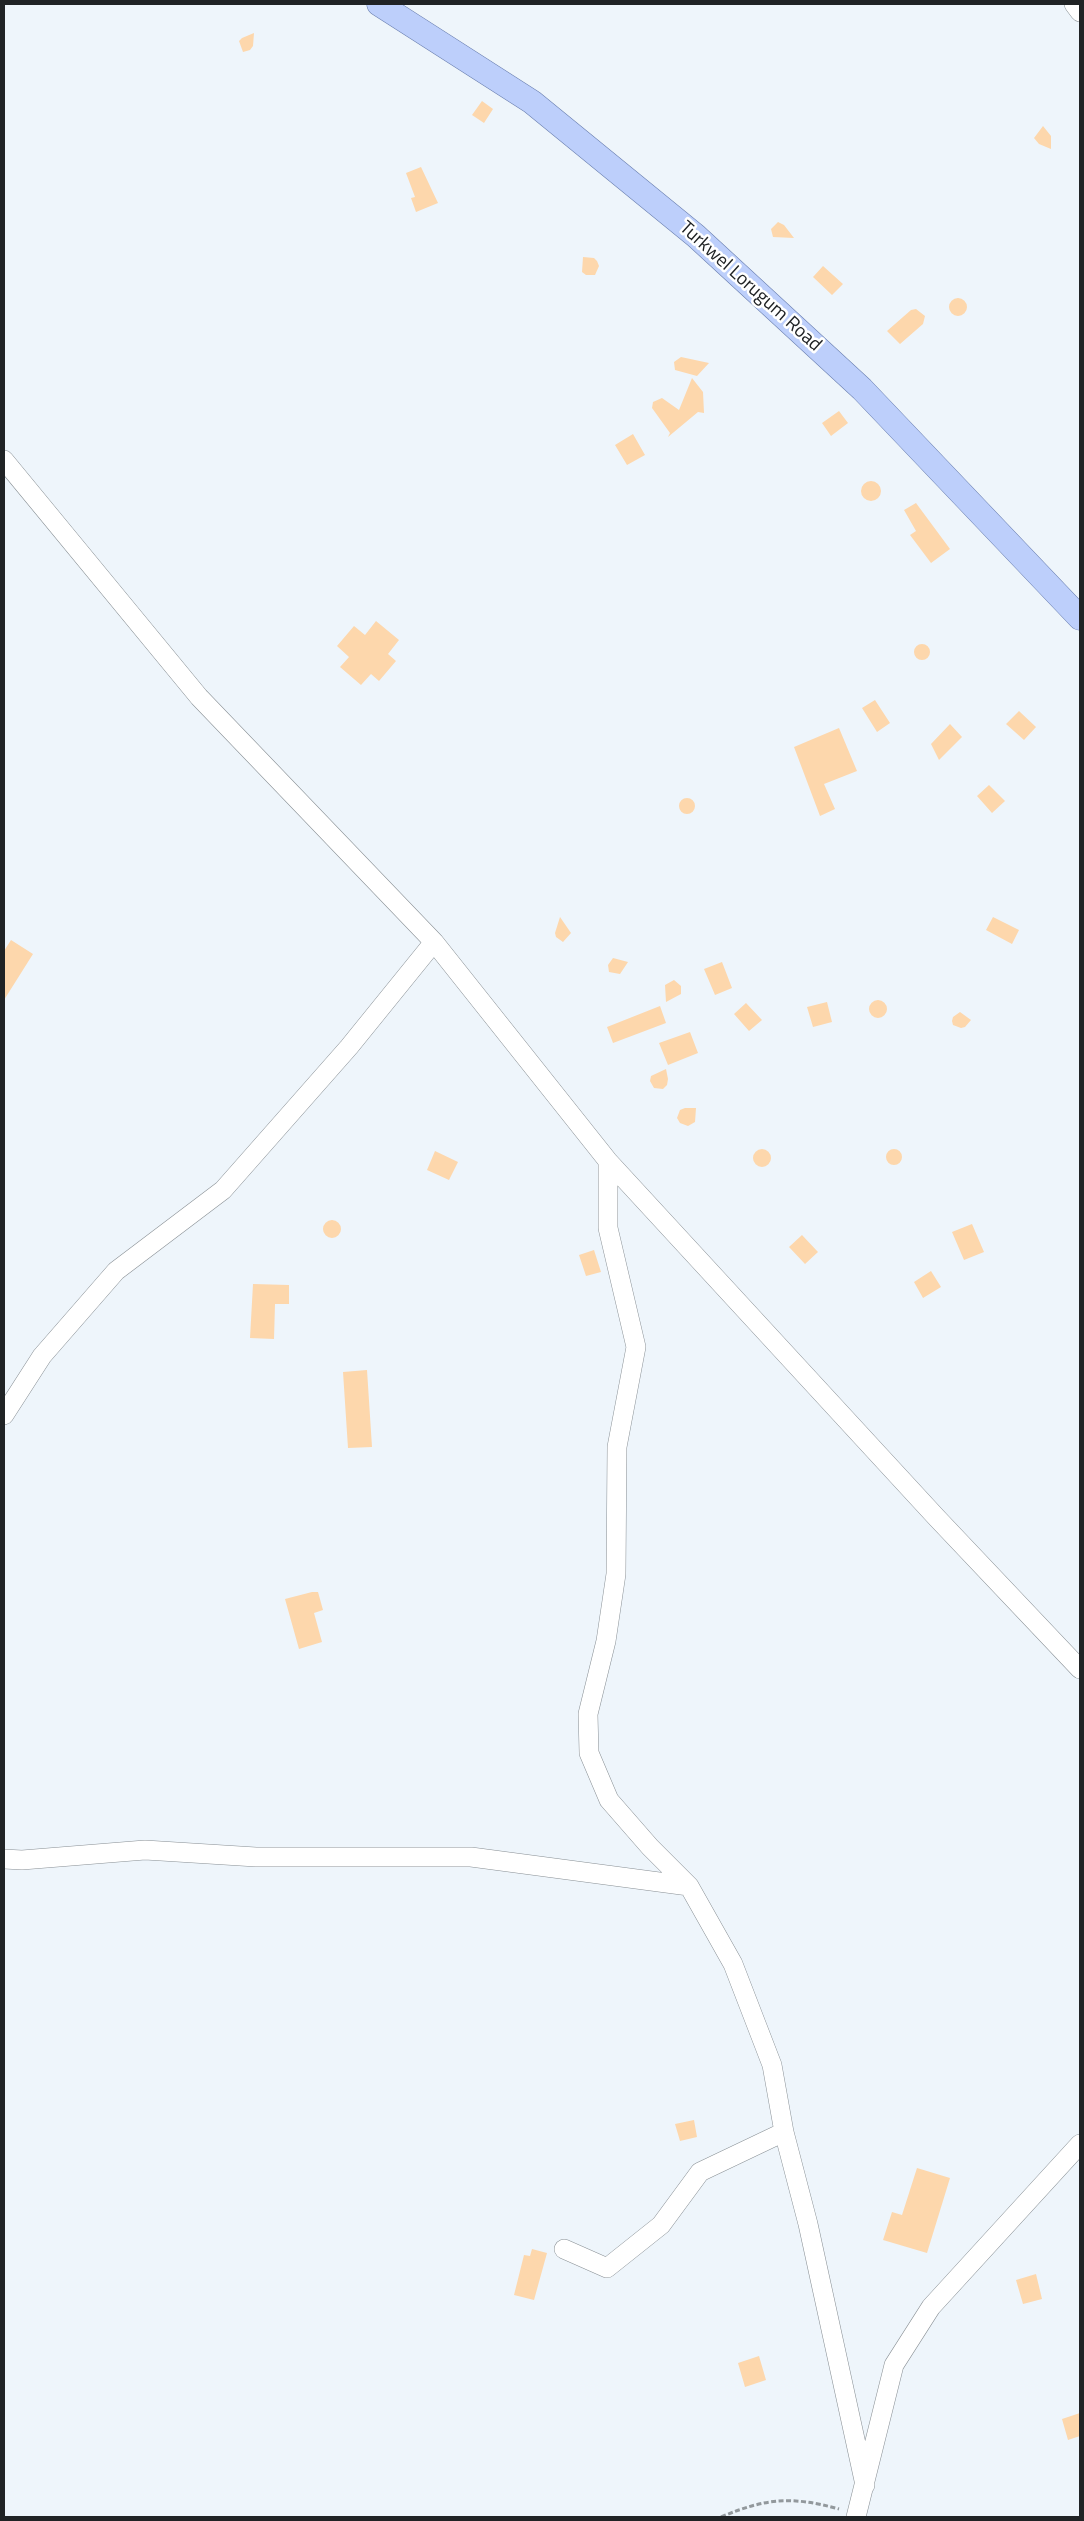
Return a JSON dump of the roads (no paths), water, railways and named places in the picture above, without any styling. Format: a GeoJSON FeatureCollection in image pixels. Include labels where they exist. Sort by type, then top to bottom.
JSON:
{"type":"FeatureCollection","features":[{"type":"Feature","properties":{"kind":"main road","name":"Turkwel Lorugum Road"},"geometry":{"type":"LineString","coordinates":[[379,4],[532,102],[696,236],[862,389],[1080,618]]}},
{"type":"Feature","properties":{"kind":"street"},"geometry":{"type":"LineString","coordinates":[[1074,4],[1080,12]]}},
{"type":"Feature","properties":{"kind":"street"},"geometry":{"type":"LineString","coordinates":[[4,460],[199,697],[434,942],[608,1161],[929,1510],[1080,1669]]}},
{"type":"Feature","properties":{"kind":"street"},"geometry":{"type":"LineString","coordinates":[[4,1415],[42,1356],[116,1272],[223,1190],[349,1047],[434,942]]}},
{"type":"Feature","properties":{"kind":"street"},"geometry":{"type":"LineString","coordinates":[[608,1161],[608,1228],[636,1347],[617,1447],[616,1574],[606,1641],[588,1714],[589,1753],[609,1800],[650,1848],[689,1886],[736,1973],[772,2065],[784,2132],[808,2224],[865,2485]]}},
{"type":"Feature","properties":{"kind":"street"},"geometry":{"type":"LineString","coordinates":[[10,1858],[145,1850],[256,1857],[471,1858],[689,1886]]}},
{"type":"Feature","properties":{"kind":"street"},"geometry":{"type":"LineString","coordinates":[[564,2249],[607,2268],[661,2226],[700,2172],[784,2132]]}},
{"type":"Feature","properties":{"kind":"street"},"geometry":{"type":"LineString","coordinates":[[857,2515],[894,2365],[931,2307],[1080,2144]]}}]}
